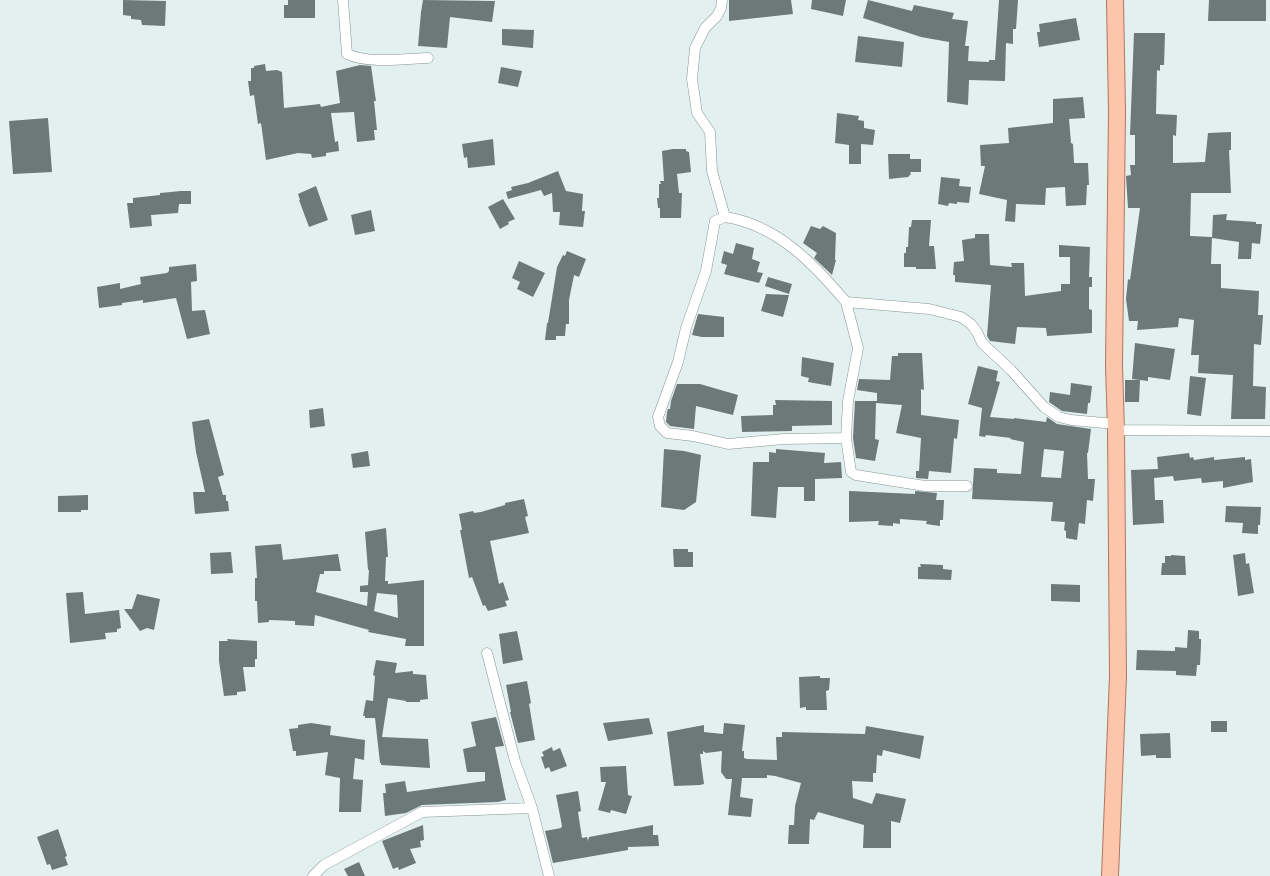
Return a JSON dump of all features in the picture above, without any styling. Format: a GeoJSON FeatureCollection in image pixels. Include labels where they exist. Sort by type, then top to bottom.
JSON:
{"type":"FeatureCollection","features":[{"type":"Feature","properties":{"kind":"main road"},"geometry":{"type":"LineString","coordinates":[[1110,876],[1118,676],[1114,366],[1117,111],[1115,0]]}},
{"type":"Feature","properties":{"kind":"street"},"geometry":{"type":"LineString","coordinates":[[343,0],[347,54],[356,58],[428,58]]}},
{"type":"Feature","properties":{"kind":"street"},"geometry":{"type":"LineString","coordinates":[[722,0],[717,16],[705,28],[695,48],[692,79],[696,113],[710,132],[712,171],[725,218]]}},
{"type":"Feature","properties":{"kind":"street"},"geometry":{"type":"LineString","coordinates":[[846,438],[784,439],[728,444],[693,436],[667,433],[660,426],[658,418],[678,362],[686,328],[706,271],[715,221],[725,218],[739,220],[773,234],[799,252],[846,302],[858,348],[848,401],[846,438],[851,472],[856,475],[925,486],[967,486]]}},
{"type":"Feature","properties":{"kind":"street"},"geometry":{"type":"LineString","coordinates":[[846,302],[929,309],[960,317],[971,324],[982,344],[1011,370],[1044,408],[1059,417],[1116,427],[1270,431]]}},
{"type":"Feature","properties":{"kind":"street"},"geometry":{"type":"LineString","coordinates":[[487,653],[515,760],[532,808],[548,876]]}},
{"type":"Feature","properties":{"kind":"street"},"geometry":{"type":"LineString","coordinates":[[313,876],[324,865],[422,812],[532,808]]}},
{"type":"Feature","properties":{"kind":"building"},"geometry":{"type":"Polygon","coordinates":[[[123,0],[166,1],[165,26],[142,25],[141,20],[131,19],[131,16],[123,15],[123,0]]]}},
{"type":"Feature","properties":{"kind":"building"},"geometry":{"type":"Polygon","coordinates":[[[288,0],[315,0],[315,18],[284,18],[284,5],[288,5],[288,0]]]}},
{"type":"Feature","properties":{"kind":"building"},"geometry":{"type":"Polygon","coordinates":[[[423,0],[495,1],[492,22],[450,17],[447,48],[418,46],[423,0]]]}},
{"type":"Feature","properties":{"kind":"building"},"geometry":{"type":"Polygon","coordinates":[[[729,0],[791,0],[793,14],[729,21],[729,0]]]}},
{"type":"Feature","properties":{"kind":"building"},"geometry":{"type":"Polygon","coordinates":[[[812,0],[846,0],[843,16],[811,9],[812,0]]]}},
{"type":"Feature","properties":{"kind":"building"},"geometry":{"type":"Polygon","coordinates":[[[868,0],[912,11],[914,5],[954,13],[952,19],[968,21],[965,46],[969,46],[968,61],[989,62],[989,60],[995,60],[999,0],[1018,0],[1016,29],[1013,29],[1013,44],[1006,43],[1005,81],[969,80],[968,105],[947,102],[949,42],[921,37],[863,18],[868,0]]]}},
{"type":"Feature","properties":{"kind":"building"},"geometry":{"type":"Polygon","coordinates":[[[1209,0],[1266,0],[1266,21],[1208,21],[1209,0]]]}},
{"type":"Feature","properties":{"kind":"building"},"geometry":{"type":"Polygon","coordinates":[[[1076,18],[1080,40],[1039,47],[1037,32],[1040,32],[1039,24],[1076,18]]]}},
{"type":"Feature","properties":{"kind":"building"},"geometry":{"type":"Polygon","coordinates":[[[502,29],[534,30],[533,48],[502,45],[502,29]]]}},
{"type":"Feature","properties":{"kind":"building"},"geometry":{"type":"Polygon","coordinates":[[[1134,33],[1165,33],[1164,65],[1160,65],[1160,71],[1157,70],[1156,114],[1177,115],[1176,136],[1173,135],[1173,163],[1205,162],[1208,133],[1231,132],[1231,150],[1229,150],[1231,193],[1191,193],[1190,236],[1212,237],[1211,264],[1221,264],[1221,288],[1259,291],[1258,315],[1263,315],[1261,345],[1254,344],[1253,386],[1266,387],[1265,419],[1231,419],[1233,375],[1198,373],[1199,355],[1191,355],[1194,320],[1179,318],[1178,327],[1137,330],[1138,321],[1129,321],[1126,299],[1140,208],[1128,208],[1126,176],[1131,175],[1130,165],[1135,165],[1135,135],[1130,135],[1134,33]]]}},
{"type":"Feature","properties":{"kind":"building"},"geometry":{"type":"Polygon","coordinates":[[[858,36],[904,42],[902,67],[855,62],[858,36]]]}},
{"type":"Feature","properties":{"kind":"building"},"geometry":{"type":"Polygon","coordinates":[[[265,64],[266,71],[277,70],[282,72],[284,108],[320,104],[321,107],[340,103],[336,71],[360,65],[371,66],[376,101],[374,101],[377,130],[374,130],[375,140],[357,142],[354,112],[331,113],[335,142],[338,141],[339,151],[326,153],[326,156],[312,158],[311,154],[298,153],[266,160],[261,123],[258,124],[254,95],[250,96],[248,81],[251,81],[251,68],[265,64]]]}},
{"type":"Feature","properties":{"kind":"building"},"geometry":{"type":"Polygon","coordinates":[[[501,67],[522,71],[518,87],[498,83],[501,67]]]}},
{"type":"Feature","properties":{"kind":"building"},"geometry":{"type":"Polygon","coordinates":[[[1083,97],[1085,118],[1069,119],[1074,163],[1088,163],[1089,185],[1087,185],[1086,205],[1066,206],[1065,187],[1046,188],[1045,205],[1016,204],[1015,222],[1005,221],[1007,200],[979,194],[985,166],[981,166],[980,145],[1009,143],[1008,128],[1053,123],[1053,99],[1083,97]]]}},
{"type":"Feature","properties":{"kind":"building"},"geometry":{"type":"Polygon","coordinates":[[[837,113],[859,116],[858,120],[864,121],[864,128],[875,130],[873,145],[861,144],[861,164],[849,164],[849,145],[835,143],[837,113]]]}},
{"type":"Feature","properties":{"kind":"building"},"geometry":{"type":"Polygon","coordinates":[[[48,118],[52,172],[13,174],[9,121],[48,118]]]}},
{"type":"Feature","properties":{"kind":"building"},"geometry":{"type":"Polygon","coordinates":[[[493,139],[495,165],[468,168],[467,157],[464,158],[462,144],[493,139]]]}},
{"type":"Feature","properties":{"kind":"building"},"geometry":{"type":"Polygon","coordinates":[[[686,149],[689,152],[691,172],[677,174],[679,193],[682,193],[681,218],[660,218],[657,198],[659,198],[660,181],[664,181],[662,151],[686,149]]]}},
{"type":"Feature","properties":{"kind":"building"},"geometry":{"type":"Polygon","coordinates":[[[888,154],[910,154],[910,159],[921,159],[921,172],[910,172],[911,174],[908,177],[889,179],[888,154]]]}},
{"type":"Feature","properties":{"kind":"building"},"geometry":{"type":"Polygon","coordinates":[[[558,171],[566,191],[583,194],[582,211],[585,211],[583,227],[559,225],[560,212],[553,212],[552,193],[544,196],[541,190],[508,199],[506,192],[512,190],[511,187],[528,183],[558,171]]]}},
{"type":"Feature","properties":{"kind":"building"},"geometry":{"type":"Polygon","coordinates":[[[941,177],[960,179],[959,186],[971,187],[969,203],[949,203],[948,206],[938,204],[941,177]]]}},
{"type":"Feature","properties":{"kind":"building"},"geometry":{"type":"Polygon","coordinates":[[[316,186],[328,220],[309,227],[298,194],[316,186]]]}},
{"type":"Feature","properties":{"kind":"building"},"geometry":{"type":"Polygon","coordinates":[[[191,191],[191,204],[179,204],[178,213],[151,215],[152,226],[130,228],[127,203],[133,203],[133,198],[191,191]]]}},
{"type":"Feature","properties":{"kind":"building"},"geometry":{"type":"Polygon","coordinates":[[[503,199],[515,219],[500,229],[488,207],[503,199]]]}},
{"type":"Feature","properties":{"kind":"building"},"geometry":{"type":"Polygon","coordinates":[[[371,210],[375,231],[355,235],[351,215],[371,210]]]}},
{"type":"Feature","properties":{"kind":"building"},"geometry":{"type":"Polygon","coordinates":[[[1227,214],[1226,220],[1262,224],[1260,244],[1252,243],[1251,259],[1238,259],[1239,242],[1212,238],[1213,215],[1227,214]]]}},
{"type":"Feature","properties":{"kind":"building"},"geometry":{"type":"Polygon","coordinates":[[[912,220],[931,220],[929,246],[934,246],[936,269],[904,267],[904,253],[906,253],[906,247],[908,247],[909,227],[911,227],[912,220]]]}},
{"type":"Feature","properties":{"kind":"building"},"geometry":{"type":"Polygon","coordinates":[[[811,226],[820,229],[823,226],[836,233],[836,260],[832,275],[814,258],[817,253],[803,243],[811,226]]]}},
{"type":"Feature","properties":{"kind":"building"},"geometry":{"type":"Polygon","coordinates":[[[975,234],[989,234],[990,265],[1012,267],[1011,263],[1024,263],[1025,296],[1061,291],[1061,284],[1070,284],[1070,257],[1059,257],[1059,245],[1090,247],[1089,277],[1092,277],[1092,287],[1089,287],[1089,309],[1092,310],[1092,333],[1047,336],[1046,328],[1017,327],[1015,344],[990,341],[987,336],[991,285],[955,282],[955,275],[953,275],[954,262],[964,261],[962,240],[975,238],[975,234]]]}},
{"type":"Feature","properties":{"kind":"building"},"geometry":{"type":"Polygon","coordinates":[[[736,243],[754,248],[752,259],[760,262],[757,272],[763,273],[759,283],[724,274],[727,265],[721,263],[724,251],[733,254],[736,243]]]}},
{"type":"Feature","properties":{"kind":"building"},"geometry":{"type":"Polygon","coordinates":[[[567,251],[586,259],[579,277],[574,275],[569,300],[569,324],[566,324],[565,336],[556,336],[556,340],[545,340],[557,267],[567,251]]]}},
{"type":"Feature","properties":{"kind":"building"},"geometry":{"type":"Polygon","coordinates":[[[519,261],[545,273],[533,297],[517,289],[520,282],[512,278],[519,261]]]}},
{"type":"Feature","properties":{"kind":"building"},"geometry":{"type":"Polygon","coordinates":[[[196,264],[197,281],[191,282],[192,311],[205,310],[210,334],[187,339],[176,298],[143,303],[143,300],[99,308],[97,287],[120,283],[120,289],[141,284],[140,277],[167,273],[169,267],[196,264]]]}},
{"type":"Feature","properties":{"kind":"building"},"geometry":{"type":"Polygon","coordinates":[[[768,277],[792,284],[789,294],[765,286],[768,277]]]}},
{"type":"Feature","properties":{"kind":"building"},"geometry":{"type":"Polygon","coordinates":[[[766,294],[789,295],[783,317],[761,311],[766,294]]]}},
{"type":"Feature","properties":{"kind":"building"},"geometry":{"type":"Polygon","coordinates":[[[698,314],[724,317],[724,337],[692,335],[698,314]]]}},
{"type":"Feature","properties":{"kind":"building"},"geometry":{"type":"Polygon","coordinates":[[[1135,343],[1175,349],[1170,380],[1148,377],[1148,381],[1132,379],[1135,343]]]}},
{"type":"Feature","properties":{"kind":"building"},"geometry":{"type":"Polygon","coordinates":[[[898,353],[922,353],[924,390],[921,389],[921,415],[959,420],[957,439],[954,438],[951,473],[929,471],[928,479],[916,478],[916,471],[919,471],[921,438],[896,433],[902,405],[876,403],[875,439],[879,440],[875,461],[856,458],[853,438],[855,401],[877,401],[877,393],[857,390],[859,379],[890,380],[892,356],[898,356],[898,353]]]}},
{"type":"Feature","properties":{"kind":"building"},"geometry":{"type":"Polygon","coordinates":[[[802,357],[834,363],[831,386],[808,382],[809,378],[801,376],[802,357]]]}},
{"type":"Feature","properties":{"kind":"building"},"geometry":{"type":"Polygon","coordinates":[[[978,366],[998,371],[996,381],[1000,382],[990,417],[1046,422],[1047,417],[1057,424],[1091,429],[1087,453],[1088,479],[1095,479],[1093,501],[1087,500],[1085,524],[1079,523],[1077,540],[1066,538],[1065,522],[1051,521],[1053,502],[972,499],[974,468],[997,469],[997,473],[1021,474],[1024,442],[1011,438],[979,436],[982,408],[968,404],[978,366]],[[1044,449],[1041,477],[1061,478],[1064,451],[1044,449]]]}},
{"type":"Feature","properties":{"kind":"building"},"geometry":{"type":"Polygon","coordinates":[[[1190,376],[1206,378],[1201,416],[1187,414],[1190,376]]]}},
{"type":"Feature","properties":{"kind":"building"},"geometry":{"type":"Polygon","coordinates":[[[1125,380],[1140,380],[1139,402],[1125,402],[1125,380]]]}},
{"type":"Feature","properties":{"kind":"building"},"geometry":{"type":"Polygon","coordinates":[[[1071,383],[1092,386],[1087,414],[1062,411],[1049,402],[1050,392],[1070,395],[1071,383]]]}},
{"type":"Feature","properties":{"kind":"building"},"geometry":{"type":"Polygon","coordinates":[[[677,384],[700,384],[738,395],[733,415],[696,406],[694,429],[670,426],[666,422],[667,412],[670,409],[677,384]]]}},
{"type":"Feature","properties":{"kind":"building"},"geometry":{"type":"Polygon","coordinates":[[[775,400],[832,401],[832,425],[792,426],[792,431],[742,432],[741,416],[773,415],[773,405],[776,405],[775,400]]]}},
{"type":"Feature","properties":{"kind":"building"},"geometry":{"type":"Polygon","coordinates":[[[323,408],[325,426],[310,428],[309,410],[323,408]]]}},
{"type":"Feature","properties":{"kind":"building"},"geometry":{"type":"Polygon","coordinates":[[[209,419],[224,475],[218,477],[223,495],[226,495],[226,501],[228,501],[229,511],[195,514],[193,492],[205,492],[196,452],[192,422],[209,419]]]}},
{"type":"Feature","properties":{"kind":"building"},"geometry":{"type":"Polygon","coordinates":[[[664,449],[701,455],[696,502],[684,510],[661,507],[664,449]]]}},
{"type":"Feature","properties":{"kind":"building"},"geometry":{"type":"Polygon","coordinates":[[[776,449],[825,453],[824,463],[841,462],[842,478],[815,479],[815,501],[804,501],[804,487],[778,487],[776,518],[751,516],[753,462],[769,462],[769,452],[776,453],[776,449]]]}},
{"type":"Feature","properties":{"kind":"building"},"geometry":{"type":"Polygon","coordinates":[[[368,451],[370,466],[353,468],[351,454],[368,451]]]}},
{"type":"Feature","properties":{"kind":"building"},"geometry":{"type":"Polygon","coordinates":[[[1189,453],[1190,458],[1193,457],[1194,460],[1214,457],[1214,460],[1245,457],[1245,460],[1251,459],[1253,482],[1223,488],[1223,481],[1202,483],[1201,478],[1174,481],[1173,476],[1154,478],[1155,500],[1163,500],[1164,523],[1133,525],[1131,470],[1158,469],[1157,457],[1189,453]]]}},
{"type":"Feature","properties":{"kind":"building"},"geometry":{"type":"Polygon","coordinates":[[[849,491],[937,493],[936,500],[944,500],[943,520],[940,520],[940,526],[926,524],[927,521],[900,519],[900,524],[893,523],[893,526],[878,525],[879,521],[849,522],[849,491]]]}},
{"type":"Feature","properties":{"kind":"building"},"geometry":{"type":"Polygon","coordinates":[[[88,495],[88,510],[81,510],[81,512],[58,512],[58,496],[88,495]]]}},
{"type":"Feature","properties":{"kind":"building"},"geometry":{"type":"Polygon","coordinates":[[[524,499],[528,516],[525,517],[529,533],[490,541],[499,584],[503,582],[509,600],[505,601],[507,606],[488,611],[485,605],[483,606],[472,577],[469,578],[459,514],[473,511],[474,513],[481,512],[505,505],[505,503],[524,499]]]}},
{"type":"Feature","properties":{"kind":"building"},"geometry":{"type":"Polygon","coordinates":[[[1226,506],[1261,507],[1258,534],[1242,533],[1243,523],[1225,522],[1226,506]]]}},
{"type":"Feature","properties":{"kind":"building"},"geometry":{"type":"Polygon","coordinates":[[[386,528],[388,557],[386,557],[385,581],[388,581],[388,584],[424,580],[424,646],[405,646],[406,639],[368,632],[369,630],[315,615],[314,626],[295,625],[295,621],[269,620],[269,622],[258,623],[257,601],[255,601],[255,578],[257,578],[255,546],[281,544],[283,560],[338,554],[341,571],[324,571],[324,574],[320,574],[316,592],[367,606],[368,592],[360,592],[360,586],[368,585],[369,570],[365,532],[386,528]],[[377,593],[374,611],[398,618],[397,595],[377,593]]]}},
{"type":"Feature","properties":{"kind":"building"},"geometry":{"type":"Polygon","coordinates":[[[673,549],[688,549],[688,552],[693,552],[693,567],[674,567],[673,549]]]}},
{"type":"Feature","properties":{"kind":"building"},"geometry":{"type":"Polygon","coordinates":[[[231,552],[233,573],[211,574],[210,553],[231,552]]]}},
{"type":"Feature","properties":{"kind":"building"},"geometry":{"type":"Polygon","coordinates":[[[1245,553],[1246,564],[1249,563],[1254,593],[1238,596],[1233,555],[1245,553]]]}},
{"type":"Feature","properties":{"kind":"building"},"geometry":{"type":"Polygon","coordinates":[[[1165,556],[1185,556],[1186,575],[1161,575],[1165,556]]]}},
{"type":"Feature","properties":{"kind":"building"},"geometry":{"type":"Polygon","coordinates":[[[920,564],[943,565],[943,569],[952,570],[951,580],[918,579],[918,567],[921,567],[920,564]]]}},
{"type":"Feature","properties":{"kind":"building"},"geometry":{"type":"Polygon","coordinates":[[[1051,584],[1080,585],[1080,602],[1051,601],[1051,584]]]}},
{"type":"Feature","properties":{"kind":"building"},"geometry":{"type":"Polygon","coordinates":[[[83,592],[85,614],[119,610],[121,628],[117,629],[117,632],[105,633],[106,639],[70,643],[66,593],[83,592]]]}},
{"type":"Feature","properties":{"kind":"building"},"geometry":{"type":"Polygon","coordinates":[[[137,594],[160,599],[154,630],[147,628],[140,631],[124,609],[132,609],[137,594]]]}},
{"type":"Feature","properties":{"kind":"building"},"geometry":{"type":"Polygon","coordinates":[[[1188,630],[1199,631],[1199,639],[1201,639],[1200,665],[1197,665],[1196,676],[1176,675],[1176,671],[1136,670],[1137,650],[1175,651],[1175,647],[1187,648],[1188,630]]]}},
{"type":"Feature","properties":{"kind":"building"},"geometry":{"type":"Polygon","coordinates":[[[517,631],[523,660],[503,664],[499,634],[517,631]]]}},
{"type":"Feature","properties":{"kind":"building"},"geometry":{"type":"Polygon","coordinates":[[[227,639],[257,641],[257,659],[255,659],[255,667],[243,667],[246,691],[237,692],[237,695],[224,696],[219,661],[219,641],[228,641],[227,639]]]}},
{"type":"Feature","properties":{"kind":"building"},"geometry":{"type":"Polygon","coordinates":[[[376,660],[397,663],[395,673],[413,671],[413,674],[426,675],[428,699],[420,700],[420,702],[406,702],[388,698],[382,737],[428,739],[430,768],[381,765],[380,763],[375,718],[365,718],[363,716],[366,700],[373,701],[375,676],[373,675],[376,660]]]}},
{"type":"Feature","properties":{"kind":"building"},"geometry":{"type":"Polygon","coordinates":[[[820,676],[820,678],[830,678],[829,690],[826,691],[827,710],[806,710],[806,707],[800,708],[799,677],[820,676]]]}},
{"type":"Feature","properties":{"kind":"building"},"geometry":{"type":"Polygon","coordinates":[[[527,681],[535,740],[518,743],[510,712],[506,685],[527,681]]]}},
{"type":"Feature","properties":{"kind":"building"},"geometry":{"type":"Polygon","coordinates":[[[496,717],[504,746],[495,747],[506,800],[498,802],[422,805],[406,813],[385,816],[383,793],[386,793],[385,784],[405,781],[407,792],[485,781],[485,772],[467,772],[463,749],[476,746],[471,722],[496,717]]]}},
{"type":"Feature","properties":{"kind":"building"},"geometry":{"type":"Polygon","coordinates":[[[649,718],[653,734],[608,741],[603,723],[649,718]]]}},
{"type":"Feature","properties":{"kind":"building"},"geometry":{"type":"Polygon","coordinates":[[[1211,721],[1227,721],[1227,732],[1211,732],[1211,721]]]}},
{"type":"Feature","properties":{"kind":"building"},"geometry":{"type":"Polygon","coordinates":[[[311,723],[331,726],[330,735],[365,740],[364,760],[355,758],[353,779],[363,780],[361,812],[339,812],[340,778],[325,775],[328,752],[296,756],[296,751],[293,751],[289,729],[311,723]]]}},
{"type":"Feature","properties":{"kind":"building"},"geometry":{"type":"Polygon","coordinates":[[[724,723],[745,725],[742,751],[744,751],[744,758],[747,759],[777,760],[776,737],[782,737],[782,732],[865,734],[866,726],[924,736],[920,759],[883,750],[882,756],[877,755],[876,773],[873,773],[873,782],[852,781],[853,798],[872,804],[876,793],[906,799],[900,823],[891,821],[891,848],[863,848],[864,825],[818,812],[814,820],[810,819],[809,844],[788,844],[789,825],[794,825],[795,806],[801,783],[775,776],[767,775],[767,778],[742,778],[740,797],[753,799],[751,817],[728,815],[732,779],[726,779],[721,772],[722,751],[706,753],[703,751],[703,754],[700,754],[704,784],[674,786],[667,732],[704,725],[704,732],[723,734],[724,723]]]}},
{"type":"Feature","properties":{"kind":"building"},"geometry":{"type":"Polygon","coordinates":[[[1170,733],[1171,758],[1156,758],[1156,755],[1141,756],[1140,734],[1170,733]]]}},
{"type":"Feature","properties":{"kind":"building"},"geometry":{"type":"Polygon","coordinates":[[[552,747],[553,751],[560,748],[567,766],[551,772],[549,767],[545,769],[541,757],[544,756],[542,752],[552,747]]]}},
{"type":"Feature","properties":{"kind":"building"},"geometry":{"type":"Polygon","coordinates":[[[626,766],[628,795],[632,796],[626,814],[611,810],[610,813],[598,810],[606,782],[601,782],[600,767],[626,766]]]}},
{"type":"Feature","properties":{"kind":"building"},"geometry":{"type":"Polygon","coordinates":[[[578,791],[581,811],[578,812],[582,838],[587,837],[588,841],[589,837],[653,825],[653,835],[658,835],[659,846],[628,847],[628,850],[553,863],[545,831],[561,828],[562,826],[556,795],[578,791]]]}},
{"type":"Feature","properties":{"kind":"building"},"geometry":{"type":"Polygon","coordinates":[[[423,825],[424,840],[420,841],[421,847],[410,849],[416,863],[399,870],[398,867],[393,869],[382,841],[423,825]]]}},
{"type":"Feature","properties":{"kind":"building"},"geometry":{"type":"Polygon","coordinates":[[[58,829],[68,865],[52,870],[50,864],[47,865],[37,837],[58,829]]]}},
{"type":"Feature","properties":{"kind":"building"},"geometry":{"type":"Polygon","coordinates":[[[359,862],[365,876],[348,876],[344,869],[359,862]]]}}]}
